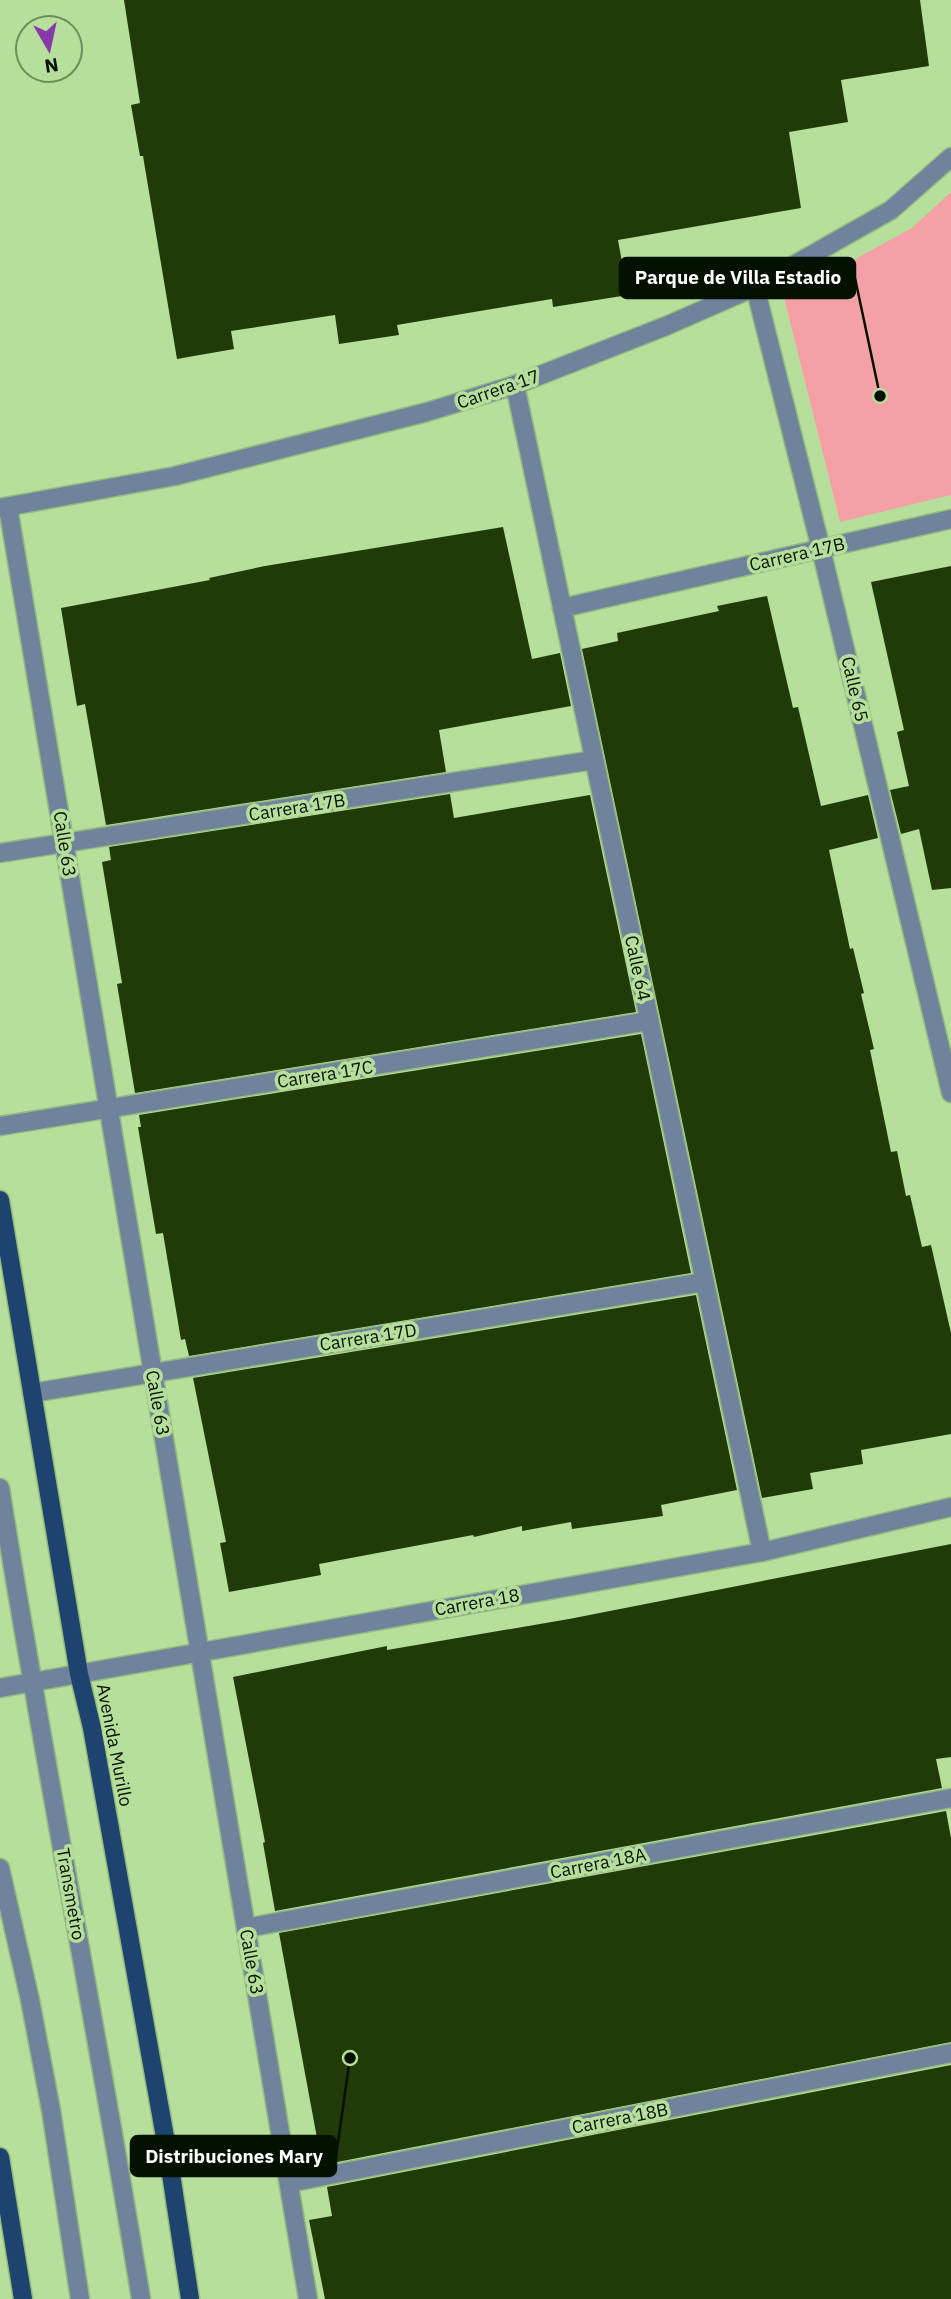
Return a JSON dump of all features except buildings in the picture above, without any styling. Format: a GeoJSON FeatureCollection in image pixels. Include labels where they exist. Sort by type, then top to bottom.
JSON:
{"type":"FeatureCollection","features":[{"type":"Feature","properties":{"kind":"main road","name":"Avenida Murillo"},"geometry":{"type":"LineString","coordinates":[[0,1200],[79,1674],[92,1728],[168,2154],[190,2299]]}},
{"type":"Feature","properties":{"kind":"main road"},"geometry":{"type":"LineString","coordinates":[[0,2157],[23,2299]]}},
{"type":"Feature","properties":{"kind":"street","name":"Carrera 17"},"geometry":{"type":"LineString","coordinates":[[4,508],[174,476],[427,412],[514,385],[666,326],[755,287],[891,210],[951,157]]}},
{"type":"Feature","properties":{"kind":"street","name":"Calle 65"},"geometry":{"type":"LineString","coordinates":[[755,287],[821,549],[951,1093]]}},
{"type":"Feature","properties":{"kind":"street","name":"Calle 64"},"geometry":{"type":"LineString","coordinates":[[514,385],[762,1552]]}},
{"type":"Feature","properties":{"kind":"street","name":"Calle 63"},"geometry":{"type":"LineString","coordinates":[[4,508],[65,843],[308,2299]]}},
{"type":"Feature","properties":{"kind":"street","name":"Carrera 17B"},"geometry":{"type":"LineString","coordinates":[[562,608],[951,519]]}},
{"type":"Feature","properties":{"kind":"street","name":"Carrera 17B"},"geometry":{"type":"LineString","coordinates":[[0,853],[594,760]]}},
{"type":"Feature","properties":{"kind":"street","name":"Carrera 17C"},"geometry":{"type":"LineString","coordinates":[[0,1126],[649,1021]]}},
{"type":"Feature","properties":{"kind":"street","name":"Carrera 17D"},"geometry":{"type":"LineString","coordinates":[[32,1393],[705,1282]]}},
{"type":"Feature","properties":{"kind":"street","name":"Transmetro"},"geometry":{"type":"LineString","coordinates":[[0,1488],[31,1682],[110,2104],[141,2299]]}},
{"type":"Feature","properties":{"kind":"street","name":"Carrera 18"},"geometry":{"type":"LineString","coordinates":[[0,1688],[762,1552],[951,1507]]}},
{"type":"Feature","properties":{"kind":"street","name":"Carrera 18A"},"geometry":{"type":"LineString","coordinates":[[246,1928],[951,1798]]}},
{"type":"Feature","properties":{"kind":"street"},"geometry":{"type":"LineString","coordinates":[[0,1868],[49,2098],[80,2299]]}},
{"type":"Feature","properties":{"kind":"street","name":"Carrera 18B"},"geometry":{"type":"LineString","coordinates":[[289,2183],[951,2053]]}},
{"type":"Feature","properties":{"kind":"shaded area"},"geometry":{"type":"Polygon","coordinates":[[[951,192],[951,495],[840,522],[784,298],[912,228],[951,192]]]}},
{"type":"Feature","properties":{"kind":"place","name":"Parque de Villa Estadio"},"geometry":{"type":"Point","coordinates":[880,396]}},
{"type":"Feature","properties":{"kind":"place","name":"Distribuciones Mary"},"geometry":{"type":"Point","coordinates":[350,2058]}}]}
